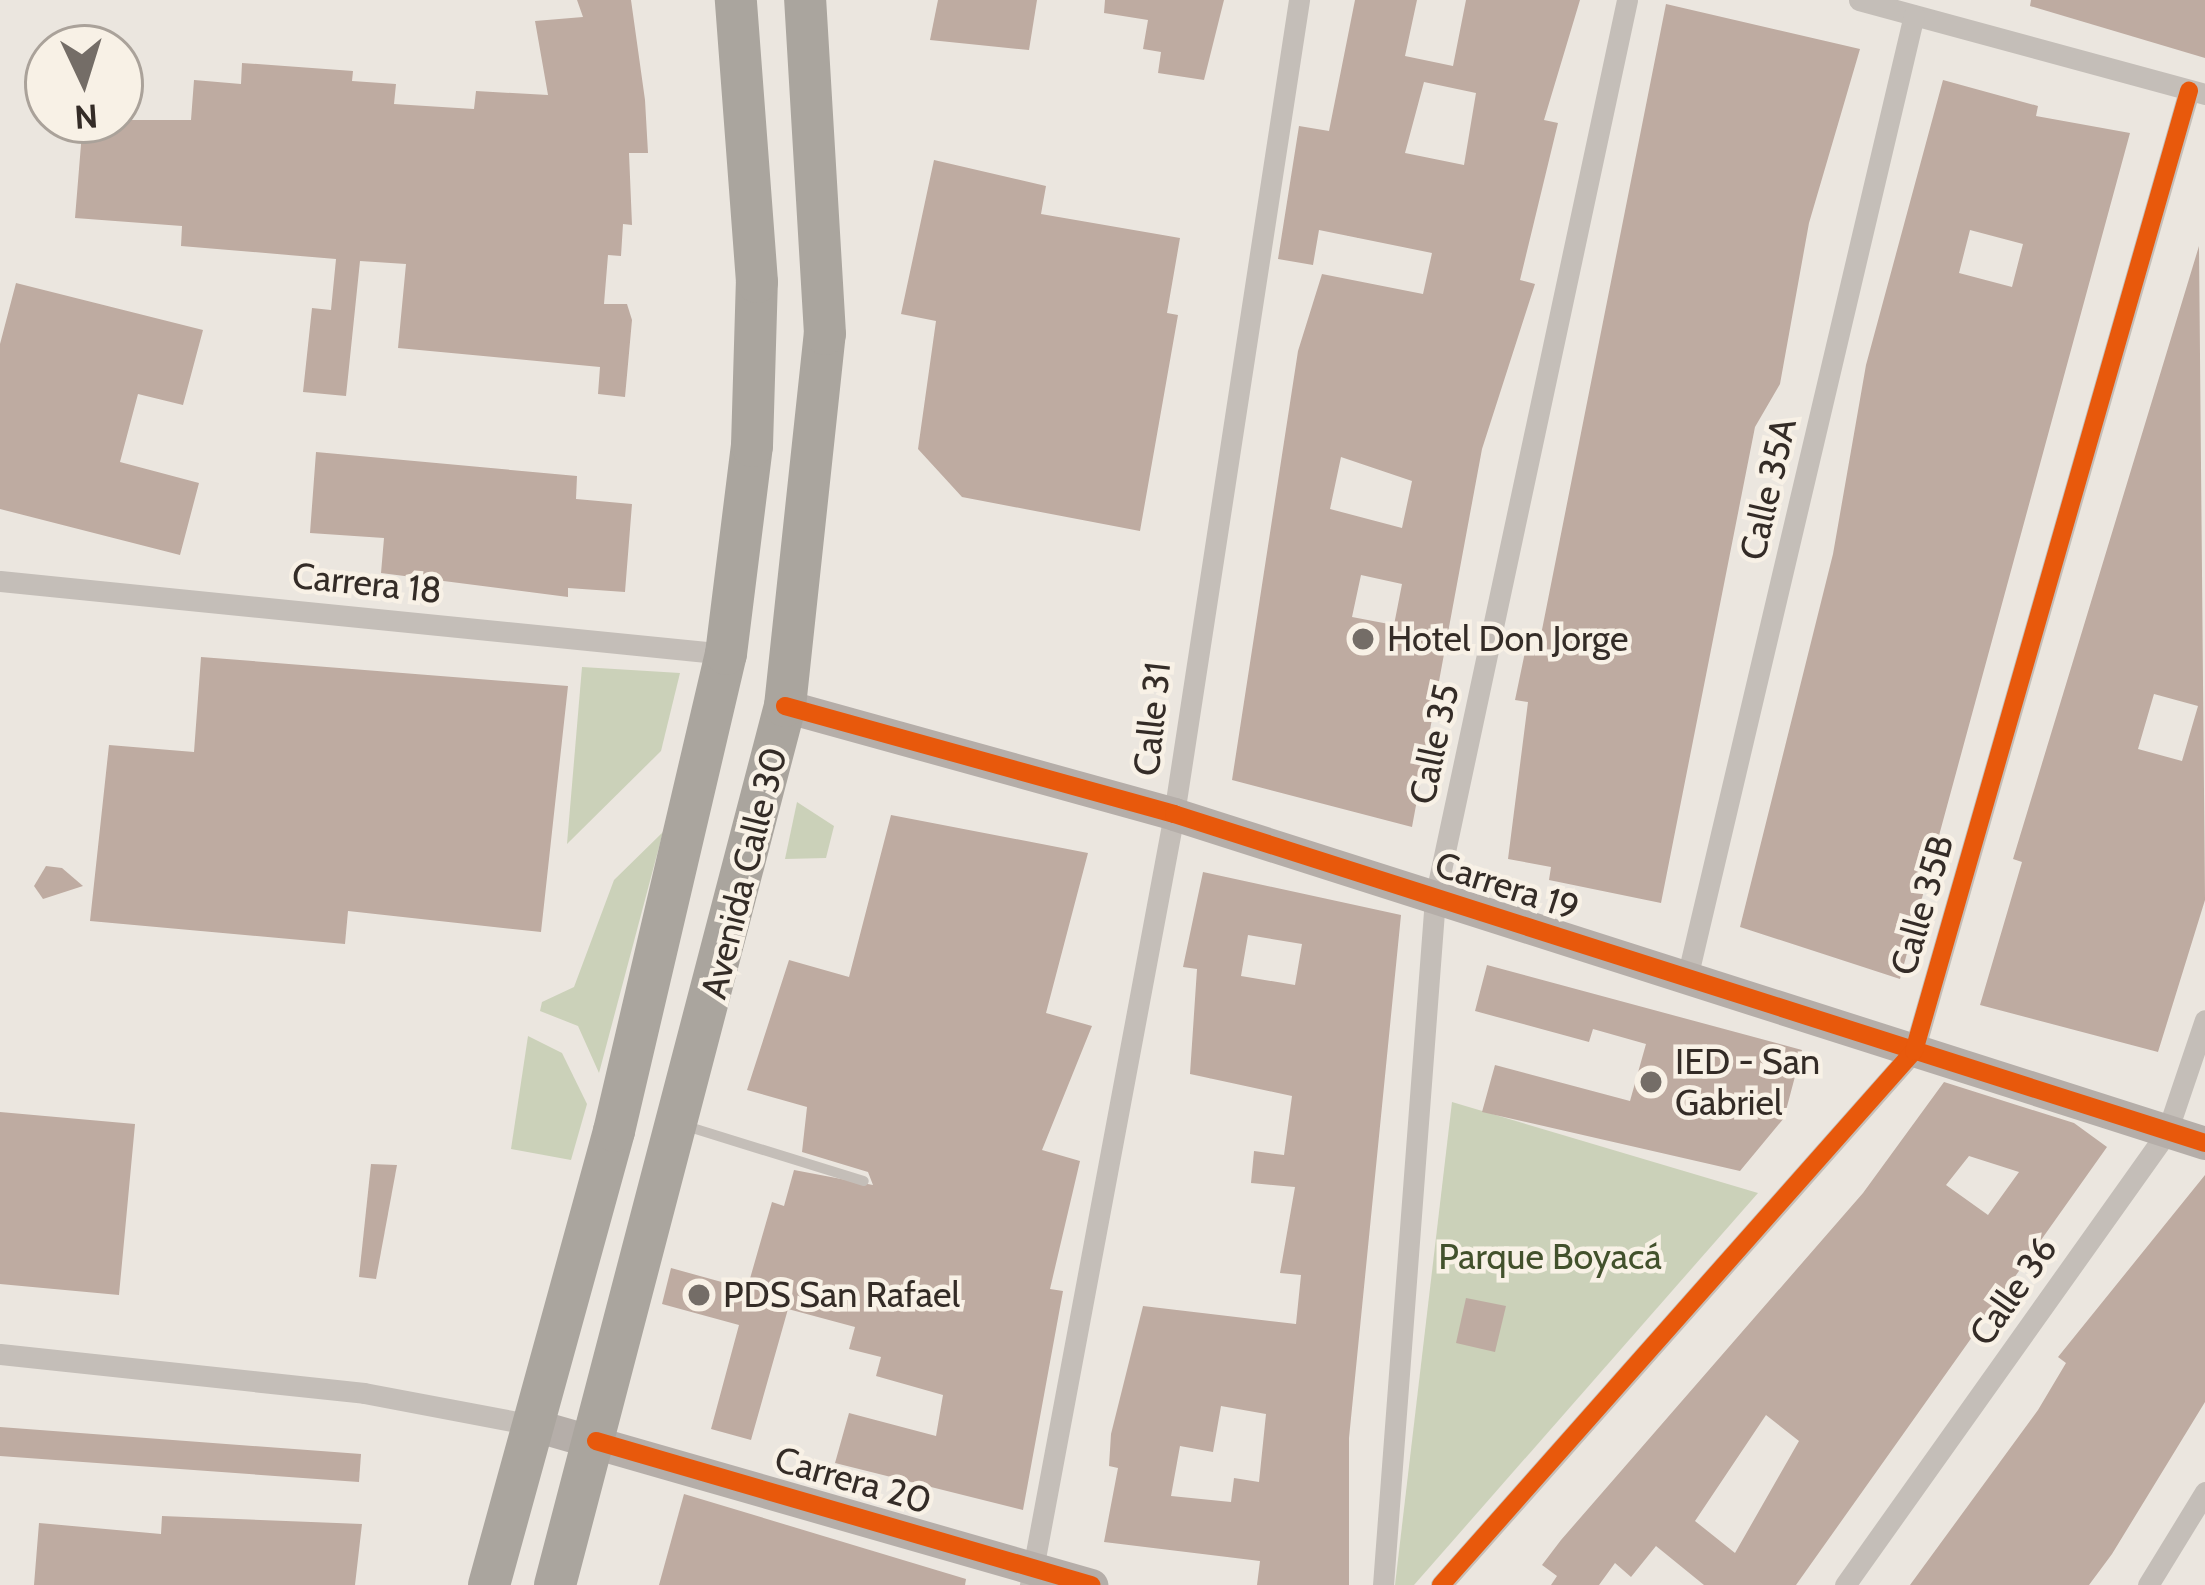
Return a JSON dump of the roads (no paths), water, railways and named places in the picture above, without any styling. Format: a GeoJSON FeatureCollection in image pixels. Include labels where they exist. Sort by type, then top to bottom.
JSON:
{"type":"FeatureCollection","features":[{"type":"Feature","properties":{"kind":"highway","name":"Avenida Calle 30"},"geometry":{"type":"LineString","coordinates":[[489,1585],[726,654],[755,378],[752,120],[736,0]]}},
{"type":"Feature","properties":{"kind":"highway","name":"Avenida Calle 30"},"geometry":{"type":"LineString","coordinates":[[555,1585],[683,1125],[784,706],[824,334],[805,0]]}},
{"type":"Feature","properties":{"kind":"street","name":"Calle 31"},"geometry":{"type":"LineString","coordinates":[[1033,1576],[1174,814],[1299,0]]}},
{"type":"Feature","properties":{"kind":"street","name":"Calle 35"},"geometry":{"type":"LineString","coordinates":[[1383,1585],[1435,898],[1627,0]]}},
{"type":"Feature","properties":{"kind":"street"},"geometry":{"type":"LineString","coordinates":[[1859,0],[2197,93]]}},
{"type":"Feature","properties":{"kind":"street","name":"Calle 35A"},"geometry":{"type":"LineString","coordinates":[[1687,978],[1914,15]]}},
{"type":"Feature","properties":{"kind":"street","name":"Calle 35B"},"geometry":{"type":"LineString","coordinates":[[1441,1585],[1914,1051],[2197,93]]}},
{"type":"Feature","properties":{"kind":"street","name":"Carrera 18"},"geometry":{"type":"LineString","coordinates":[[0,580],[726,654]]}},
{"type":"Feature","properties":{"kind":"street","name":"Carrera 19"},"geometry":{"type":"LineString","coordinates":[[784,706],[1174,814],[2205,1143]]}},
{"type":"Feature","properties":{"kind":"street","name":"Calle 36"},"geometry":{"type":"LineString","coordinates":[[1845,1585],[2167,1132],[2205,1020]]}},
{"type":"Feature","properties":{"kind":"street","name":"Carrera 20"},"geometry":{"type":"LineString","coordinates":[[0,1354],[364,1393],[533,1425],[1033,1576],[1091,1585]]}},
{"type":"Feature","properties":{"kind":"street"},"geometry":{"type":"LineString","coordinates":[[2148,1585],[2205,1492]]}},
{"type":"Feature","properties":{"kind":"lane"},"geometry":{"type":"LineString","coordinates":[[683,1125],[864,1181]]}},
{"type":"Feature","properties":{"kind":"place","name":"Hotel Don Jorge"},"geometry":{"type":"Point","coordinates":[1363,639]}},
{"type":"Feature","properties":{"kind":"place","name":"IED - San Gabriel"},"geometry":{"type":"Point","coordinates":[1651,1082]}},
{"type":"Feature","properties":{"kind":"place","name":"PDS San Rafael"},"geometry":{"type":"Point","coordinates":[699,1295]}},
{"type":"Feature","properties":{"kind":"park label","name":"Parque Boyacá"},"geometry":{"type":"Point","coordinates":[1550,1257]}}]}
